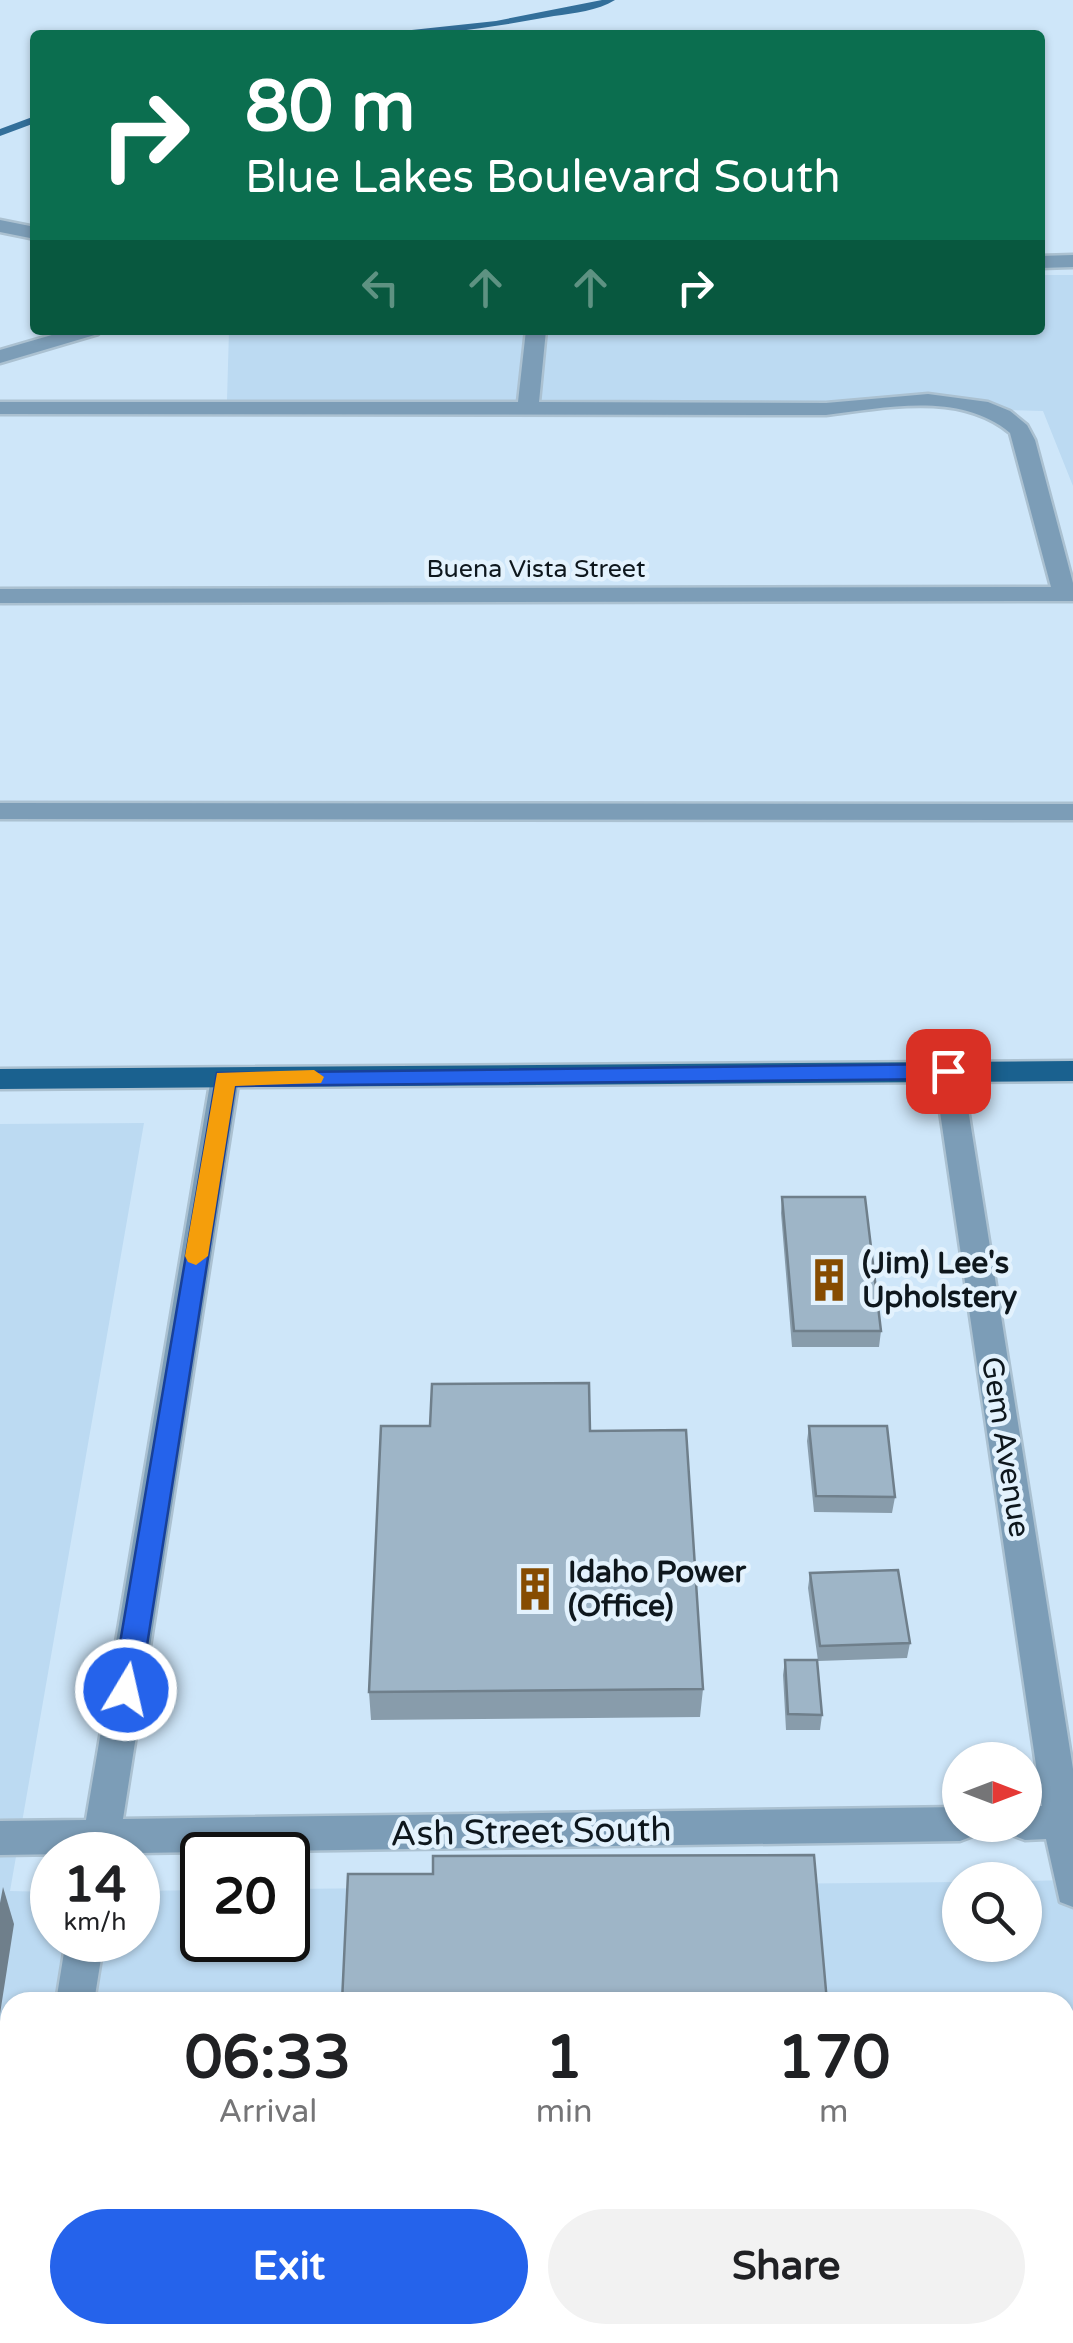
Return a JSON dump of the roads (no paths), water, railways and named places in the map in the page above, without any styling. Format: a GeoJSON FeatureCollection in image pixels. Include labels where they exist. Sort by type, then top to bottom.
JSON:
{"type":"FeatureCollection","features":[{"type":"Feature","properties":{"kind":"main road"},"geometry":{"type":"LineString","coordinates":[[0,1079],[1073,1071]]}},
{"type":"Feature","properties":{"kind":"street"},"geometry":{"type":"LineString","coordinates":[[0,226],[30,232]]}},
{"type":"Feature","properties":{"kind":"street"},"geometry":{"type":"LineString","coordinates":[[1045,262],[1073,262]]}},
{"type":"Feature","properties":{"kind":"street"},"geometry":{"type":"LineString","coordinates":[[0,357],[75,335]]}},
{"type":"Feature","properties":{"kind":"street"},"geometry":{"type":"LineString","coordinates":[[528,409],[535,335]]}},
{"type":"Feature","properties":{"kind":"street"},"geometry":{"type":"LineString","coordinates":[[0,408],[826,409],[896,401],[953,402],[993,410],[1021,432],[1068,594]]}},
{"type":"Feature","properties":{"kind":"street","name":"Buena Vista Street"},"geometry":{"type":"LineString","coordinates":[[0,596],[1068,594]]}},
{"type":"Feature","properties":{"kind":"street"},"geometry":{"type":"LineString","coordinates":[[0,812],[1073,812]]}},
{"type":"Feature","properties":{"kind":"street","name":"Gem Avenue"},"geometry":{"type":"LineString","coordinates":[[948,1071],[1073,1890]]}},
{"type":"Feature","properties":{"kind":"street"},"geometry":{"type":"LineString","coordinates":[[102,1832],[225,1078]]}},
{"type":"Feature","properties":{"kind":"street"},"geometry":{"type":"LineString","coordinates":[[1042,1823],[1064,1822]]}},
{"type":"Feature","properties":{"kind":"street","name":"Ash Street South"},"geometry":{"type":"LineString","coordinates":[[160,1845],[942,1824]]}},
{"type":"Feature","properties":{"kind":"street","name":"Ash Street South"},"geometry":{"type":"LineString","coordinates":[[0,1838],[30,1841]]}},
{"type":"Feature","properties":{"kind":"street"},"geometry":{"type":"LineString","coordinates":[[77,1992],[81,1962]]}},
{"type":"Feature","properties":{"kind":"waterway"},"geometry":{"type":"LineString","coordinates":[[440,30],[496,24],[610,0]]}},
{"type":"Feature","properties":{"kind":"waterway"},"geometry":{"type":"LineString","coordinates":[[0,133],[30,121]]}},
{"type":"Feature","properties":{"kind":"place","name":"(Jim) Lee's Upholstery"},"geometry":{"type":"Point","coordinates":[829,1280]}},
{"type":"Feature","properties":{"kind":"place","name":"Idaho Power (Office)"},"geometry":{"type":"Point","coordinates":[535,1589]}}]}
